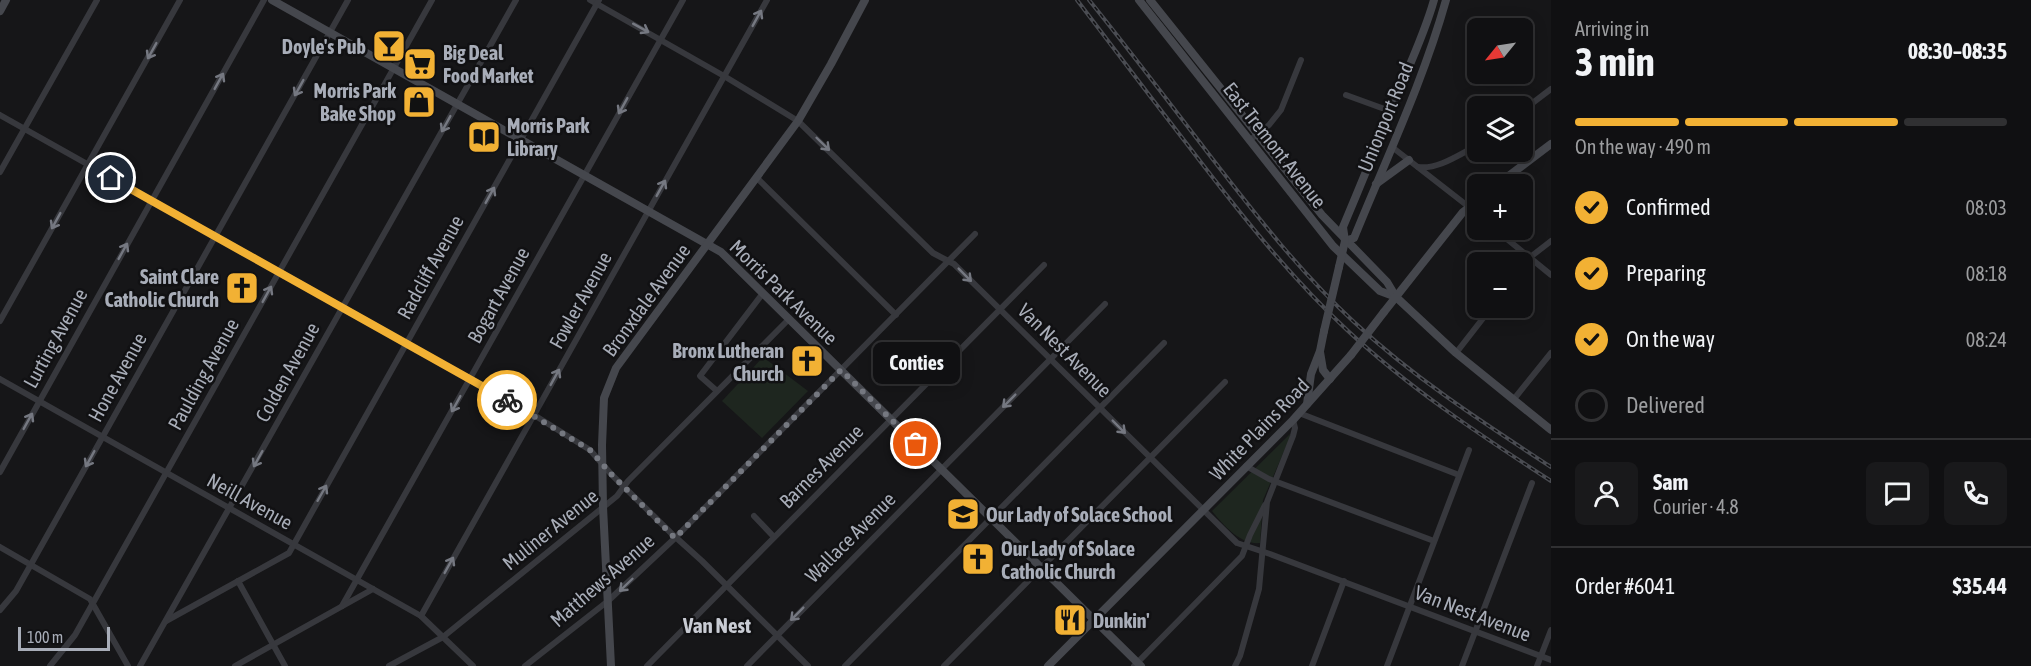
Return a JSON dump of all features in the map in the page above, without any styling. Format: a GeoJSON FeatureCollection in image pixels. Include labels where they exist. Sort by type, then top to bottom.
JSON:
{"type":"FeatureCollection","features":[{"type":"Feature","properties":{"kind":"main road"},"geometry":{"type":"LineString","coordinates":[[0,11],[6,0]]}},
{"type":"Feature","properties":{"kind":"main road","name":"Morris Park Avenue"},"geometry":{"type":"LineString","coordinates":[[272,0],[728,257],[1138,665]]}},
{"type":"Feature","properties":{"kind":"main road","name":"Bronxdale Avenue"},"geometry":{"type":"LineString","coordinates":[[612,666],[603,507],[604,398],[616,368],[798,121],[865,0]]}},
{"type":"Feature","properties":{"kind":"main road","name":"East Tremont Avenue"},"geometry":{"type":"LineString","coordinates":[[1139,0],[1154,12],[1253,137],[1342,255],[1380,291],[1396,297]]}},
{"type":"Feature","properties":{"kind":"main road","name":"East Tremont Avenue"},"geometry":{"type":"LineString","coordinates":[[1150,0],[1154,12]]}},
{"type":"Feature","properties":{"kind":"main road","name":"Unionport Road"},"geometry":{"type":"LineString","coordinates":[[1307,405],[1311,374],[1320,351],[1345,241],[1343,227],[1409,70],[1434,0]]}},
{"type":"Feature","properties":{"kind":"main road","name":"Unionport Road"},"geometry":{"type":"LineString","coordinates":[[1345,241],[1354,238],[1421,74],[1446,0]]}},
{"type":"Feature","properties":{"kind":"main road"},"geometry":{"type":"LineString","coordinates":[[1429,19],[1440,23]]}},
{"type":"Feature","properties":{"kind":"main road","name":"East Tremont Avenue"},"geometry":{"type":"LineString","coordinates":[[1253,137],[1345,241],[1387,282],[1396,297],[1456,353],[1551,430]]}},
{"type":"Feature","properties":{"kind":"main road"},"geometry":{"type":"LineString","coordinates":[[1511,174],[1551,144]]}},
{"type":"Feature","properties":{"kind":"main road"},"geometry":{"type":"LineString","coordinates":[[1376,184],[1409,160]]}},
{"type":"Feature","properties":{"kind":"main road","name":"White Plains Road"},"geometry":{"type":"LineString","coordinates":[[1048,666],[1307,405],[1351,355],[1467,208]]}},
{"type":"Feature","properties":{"kind":"main road"},"geometry":{"type":"LineString","coordinates":[[1320,351],[1323,370],[1330,379]]}},
{"type":"Feature","properties":{"kind":"street"},"geometry":{"type":"LineString","coordinates":[[0,172],[97,0]]}},
{"type":"Feature","properties":{"kind":"street"},"geometry":{"type":"LineString","coordinates":[[0,321],[180,0]]}},
{"type":"Feature","properties":{"kind":"street","name":"Lurting Avenue"},"geometry":{"type":"LineString","coordinates":[[0,472],[264,0]]}},
{"type":"Feature","properties":{"kind":"street","name":"Hone Avenue"},"geometry":{"type":"LineString","coordinates":[[0,610],[16,591],[31,565],[348,0]]}},
{"type":"Feature","properties":{"kind":"street","name":"Paulding Avenue"},"geometry":{"type":"LineString","coordinates":[[50,666],[75,635],[432,0]]}},
{"type":"Feature","properties":{"kind":"street","name":"Colden Avenue"},"geometry":{"type":"LineString","coordinates":[[140,666],[516,0]]}},
{"type":"Feature","properties":{"kind":"street","name":"Van Nest Avenue"},"geometry":{"type":"LineString","coordinates":[[590,0],[598,2],[798,121],[931,252],[949,261],[1000,310],[1234,541],[1247,548],[1551,660]]}},
{"type":"Feature","properties":{"kind":"street","name":"Bogart Avenue"},"geometry":{"type":"LineString","coordinates":[[342,606],[683,0]]}},
{"type":"Feature","properties":{"kind":"street","name":"Fowler Avenue"},"geometry":{"type":"LineString","coordinates":[[421,616],[767,0]]}},
{"type":"Feature","properties":{"kind":"street","name":"Radcliff Avenue"},"geometry":{"type":"LineString","coordinates":[[165,621],[289,553],[598,2]]}},
{"type":"Feature","properties":{"kind":"street"},"geometry":{"type":"LineString","coordinates":[[1253,137],[1269,125],[1281,110],[1301,60]]}},
{"type":"Feature","properties":{"kind":"street"},"geometry":{"type":"LineString","coordinates":[[1533,103],[1551,89]]}},
{"type":"Feature","properties":{"kind":"street"},"geometry":{"type":"LineString","coordinates":[[1346,95],[1390,111]]}},
{"type":"Feature","properties":{"kind":"street"},"geometry":{"type":"LineString","coordinates":[[0,115],[534,415],[585,446],[675,538],[808,666]]}},
{"type":"Feature","properties":{"kind":"street"},"geometry":{"type":"LineString","coordinates":[[1392,147],[1467,206]]}},
{"type":"Feature","properties":{"kind":"street"},"geometry":{"type":"LineString","coordinates":[[1417,167],[1435,166],[1467,150]]}},
{"type":"Feature","properties":{"kind":"street"},"geometry":{"type":"LineString","coordinates":[[756,177],[896,315]]}},
{"type":"Feature","properties":{"kind":"street","name":"Matthews Avenue"},"geometry":{"type":"LineString","coordinates":[[525,666],[608,602],[675,538],[975,234]]}},
{"type":"Feature","properties":{"kind":"street"},"geometry":{"type":"LineString","coordinates":[[1508,240],[1522,252]]}},
{"type":"Feature","properties":{"kind":"street"},"geometry":{"type":"LineString","coordinates":[[1533,255],[1551,241]]}},
{"type":"Feature","properties":{"kind":"street"},"geometry":{"type":"LineString","coordinates":[[1533,261],[1551,275]]}},
{"type":"Feature","properties":{"kind":"street","name":"Barnes Avenue"},"geometry":{"type":"LineString","coordinates":[[647,666],[1044,265]]}},
{"type":"Feature","properties":{"kind":"street"},"geometry":{"type":"LineString","coordinates":[[717,391],[700,376],[763,293]]}},
{"type":"Feature","properties":{"kind":"street","name":"Wallace Avenue"},"geometry":{"type":"LineString","coordinates":[[747,666],[1105,304]]}},
{"type":"Feature","properties":{"kind":"street"},"geometry":{"type":"LineString","coordinates":[[1456,353],[1483,318]]}},
{"type":"Feature","properties":{"kind":"street","name":"Muliner Avenue"},"geometry":{"type":"LineString","coordinates":[[389,666],[443,637],[603,507],[789,319]]}},
{"type":"Feature","properties":{"kind":"street"},"geometry":{"type":"LineString","coordinates":[[845,666],[1164,343]]}},
{"type":"Feature","properties":{"kind":"street"},"geometry":{"type":"LineString","coordinates":[[1514,399],[1551,353]]}},
{"type":"Feature","properties":{"kind":"street","name":"Neill Avenue"},"geometry":{"type":"LineString","coordinates":[[0,380],[421,616],[473,666]]}},
{"type":"Feature","properties":{"kind":"street"},"geometry":{"type":"LineString","coordinates":[[944,666],[1225,382]]}},
{"type":"Feature","properties":{"kind":"street"},"geometry":{"type":"LineString","coordinates":[[1138,665],[1241,558],[1267,502],[1293,436],[1296,416],[1460,476]]}},
{"type":"Feature","properties":{"kind":"street"},"geometry":{"type":"LineString","coordinates":[[1387,666],[1469,450]]}},
{"type":"Feature","properties":{"kind":"street"},"geometry":{"type":"LineString","coordinates":[[1246,466],[1275,481],[1434,541]]}},
{"type":"Feature","properties":{"kind":"street"},"geometry":{"type":"LineString","coordinates":[[1462,666],[1532,483]]}},
{"type":"Feature","properties":{"kind":"street"},"geometry":{"type":"LineString","coordinates":[[1235,666],[1240,656],[1257,594],[1267,502]]}},
{"type":"Feature","properties":{"kind":"street"},"geometry":{"type":"LineString","coordinates":[[754,516],[774,537]]}},
{"type":"Feature","properties":{"kind":"street"},"geometry":{"type":"LineString","coordinates":[[0,548],[90,598],[128,666]]}},
{"type":"Feature","properties":{"kind":"street"},"geometry":{"type":"LineString","coordinates":[[238,581],[285,666]]}},
{"type":"Feature","properties":{"kind":"street"},"geometry":{"type":"LineString","coordinates":[[1312,666],[1344,582]]}},
{"type":"Feature","properties":{"kind":"street"},"geometry":{"type":"LineString","coordinates":[[235,666],[373,589]]}},
{"type":"Feature","properties":{"kind":"street"},"geometry":{"type":"LineString","coordinates":[[178,599],[186,610]]}},
{"type":"Feature","properties":{"kind":"street"},"geometry":{"type":"LineString","coordinates":[[1537,666],[1551,630]]}},
{"type":"Feature","properties":{"kind":"shaded area"},"geometry":{"type":"Polygon","coordinates":[[[763,357],[808,391],[762,438],[722,401],[763,357]]]}},
{"type":"Feature","properties":{"kind":"shaded area"},"geometry":{"type":"Polygon","coordinates":[[[1290,434],[1263,500],[1260,543],[1246,541],[1227,528],[1212,511],[1290,434]]]}},
{"type":"Feature","properties":{"kind":"railway"},"geometry":{"type":"LineString","coordinates":[[1077,0],[1246,219],[1325,309],[1395,372],[1472,428],[1551,481]]}},
{"type":"Feature","properties":{"kind":"railway"},"geometry":{"type":"LineString","coordinates":[[1089,0],[1262,222],[1334,303],[1400,362],[1425,381],[1551,467]]}},
{"type":"Feature","properties":{"kind":"way so far"},"geometry":{"type":"LineString","coordinates":[[507,400],[590,450],[675,538],[841,370],[916,444]]}},
{"type":"Feature","properties":{"kind":"place","name":"Doyle's Pub"},"geometry":{"type":"Point","coordinates":[389,46]}},
{"type":"Feature","properties":{"kind":"place","name":"Big Deal Food Market"},"geometry":{"type":"Point","coordinates":[420,64]}},
{"type":"Feature","properties":{"kind":"place","name":"Morris Park Bake Shop"},"geometry":{"type":"Point","coordinates":[419,102]}},
{"type":"Feature","properties":{"kind":"place","name":"Morris Park Library"},"geometry":{"type":"Point","coordinates":[484,137]}},
{"type":"Feature","properties":{"kind":"place","name":"Saint Clare Catholic Church"},"geometry":{"type":"Point","coordinates":[242,288]}},
{"type":"Feature","properties":{"kind":"place","name":"Bronx Lutheran Church"},"geometry":{"type":"Point","coordinates":[807,361]}},
{"type":"Feature","properties":{"kind":"place","name":"Conties"},"geometry":{"type":"Point","coordinates":[916,444]}},
{"type":"Feature","properties":{"kind":"place","name":"Our Lady of Solace School"},"geometry":{"type":"Point","coordinates":[963,514]}},
{"type":"Feature","properties":{"kind":"place","name":"Our Lady of Solace Catholic Church"},"geometry":{"type":"Point","coordinates":[978,559]}},
{"type":"Feature","properties":{"kind":"place","name":"Dunkin'"},"geometry":{"type":"Point","coordinates":[1070,620]}},
{"type":"Feature","properties":{"kind":"district","name":"Van Nest"},"geometry":{"type":"Point","coordinates":[717,625]}},
{"type":"Feature","properties":{"kind":"route"},"geometry":{"type":"LineString","coordinates":[[111,178],[507,400]]}}]}
